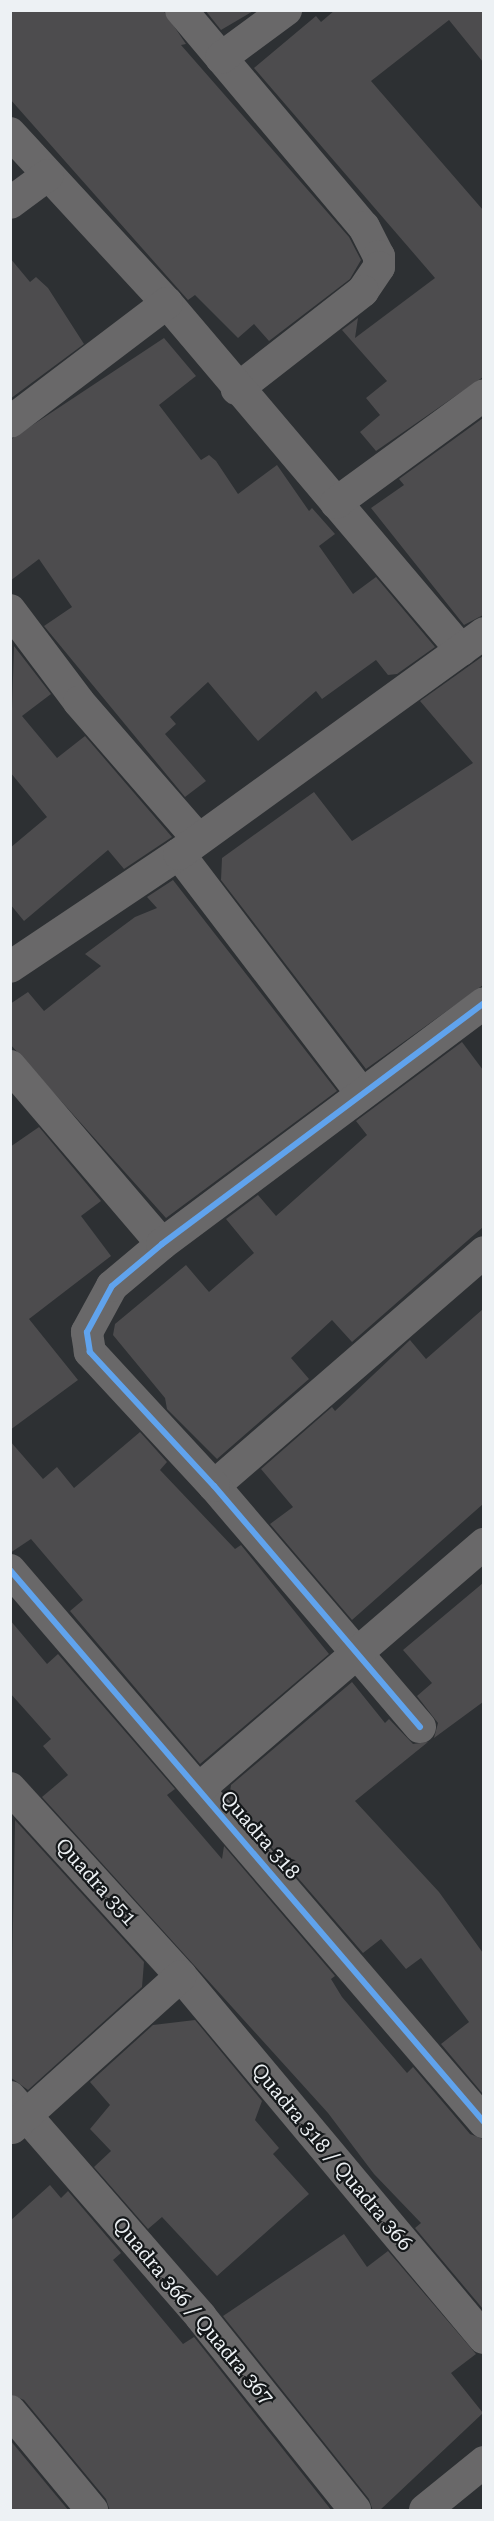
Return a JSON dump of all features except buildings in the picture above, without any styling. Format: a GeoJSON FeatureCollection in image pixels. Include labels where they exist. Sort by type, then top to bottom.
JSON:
{"type":"FeatureCollection","features":[{"type":"Feature","properties":{"kind":"street"},"geometry":{"type":"LineString","coordinates":[[181,10],[364,227],[380,267],[373,280],[330,320],[237,389]]}},
{"type":"Feature","properties":{"kind":"street"},"geometry":{"type":"LineString","coordinates":[[221,58],[286,10]]}},
{"type":"Feature","properties":{"kind":"street"},"geometry":{"type":"LineString","coordinates":[[10,133],[167,303],[237,389],[336,503],[472,641],[188,846],[13,960]]}},
{"type":"Feature","properties":{"kind":"street"},"geometry":{"type":"LineString","coordinates":[[10,203],[48,174]]}},
{"type":"Feature","properties":{"kind":"street"},"geometry":{"type":"LineString","coordinates":[[10,422],[167,303]]}},
{"type":"Feature","properties":{"kind":"street"},"geometry":{"type":"LineString","coordinates":[[336,503],[483,395]]}},
{"type":"Feature","properties":{"kind":"street"},"geometry":{"type":"LineString","coordinates":[[10,610],[188,846],[361,1093]]}},
{"type":"Feature","properties":{"kind":"street"},"geometry":{"type":"LineString","coordinates":[[420,1727],[214,1486],[90,1352],[87,1332],[95,1310],[112,1286],[162,1244],[361,1093],[479,1016]]}},
{"type":"Feature","properties":{"kind":"street"},"geometry":{"type":"LineString","coordinates":[[10,1066],[162,1244]]}},
{"type":"Feature","properties":{"kind":"street"},"geometry":{"type":"LineString","coordinates":[[214,1486],[483,1252]]}},
{"type":"Feature","properties":{"kind":"street"},"geometry":{"type":"LineString","coordinates":[[199,1789],[483,1544]]}},
{"type":"Feature","properties":{"kind":"street","name":"Quadra 318"},"geometry":{"type":"LineString","coordinates":[[10,1570],[483,2122]]}},
{"type":"Feature","properties":{"kind":"street","name":"Quadra 351"},"geometry":{"type":"LineString","coordinates":[[10,1788],[181,1976]]}},
{"type":"Feature","properties":{"kind":"street"},"geometry":{"type":"LineString","coordinates":[[16,2114],[181,1976]]}},
{"type":"Feature","properties":{"kind":"street","name":"Quadra 318 / Quadra 366"},"geometry":{"type":"LineString","coordinates":[[181,1976],[483,2338]]}},
{"type":"Feature","properties":{"kind":"street","name":"Quadra 366 / Quadra 367"},"geometry":{"type":"LineString","coordinates":[[16,2114],[201,2317],[355,2511]]}},
{"type":"Feature","properties":{"kind":"street"},"geometry":{"type":"LineString","coordinates":[[10,2411],[93,2511]]}},
{"type":"Feature","properties":{"kind":"street"},"geometry":{"type":"LineString","coordinates":[[425,2511],[483,2462]]}},
{"type":"Feature","properties":{"kind":"cycle path"},"geometry":{"type":"LineString","coordinates":[[420,1727],[214,1486],[90,1352],[87,1332],[112,1286],[162,1244],[484,1003]]}},
{"type":"Feature","properties":{"kind":"cycle path"},"geometry":{"type":"LineString","coordinates":[[10,1570],[484,2122]]}}]}
